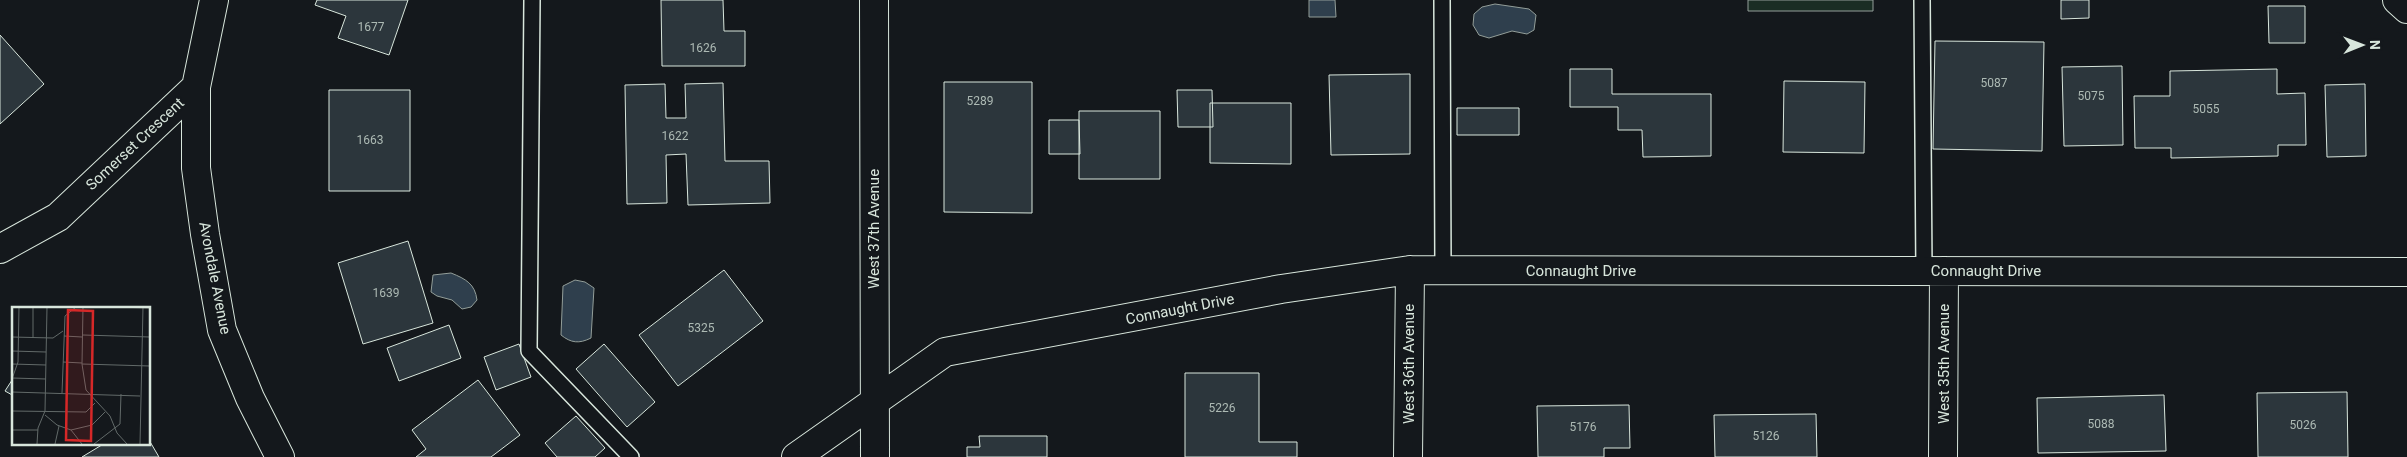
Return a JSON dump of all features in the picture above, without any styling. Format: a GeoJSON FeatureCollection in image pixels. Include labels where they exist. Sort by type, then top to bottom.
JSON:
{"type":"FeatureCollection","features":[{"type":"Feature","properties":{"kind":"street","name":"Somerset Crescent"},"geometry":{"type":"LineString","coordinates":[[0,249],[58,218],[196,87],[214,0]]}},
{"type":"Feature","properties":{"kind":"street","name":"West 37th Avenue"},"geometry":{"type":"LineString","coordinates":[[874,0],[875,457]]}},
{"type":"Feature","properties":{"kind":"street"},"geometry":{"type":"LineString","coordinates":[[2397,0],[2407,9]]}},
{"type":"Feature","properties":{"kind":"street","name":"Avondale Avenue"},"geometry":{"type":"LineString","coordinates":[[196,87],[196,168],[205,234],[222,330],[250,398],[280,457]]}},
{"type":"Feature","properties":{"kind":"street","name":"Connaught Drive"},"geometry":{"type":"LineString","coordinates":[[796,457],[945,352],[1281,289],[1410,270],[2407,272]]}},
{"type":"Feature","properties":{"kind":"street","name":"West 36th Avenue"},"geometry":{"type":"LineString","coordinates":[[1408,457],[1410,270]]}},
{"type":"Feature","properties":{"kind":"street","name":"West 35th Avenue"},"geometry":{"type":"LineString","coordinates":[[1934,271],[1944,457]]}},
{"type":"Feature","properties":{"kind":"lane"},"geometry":{"type":"LineString","coordinates":[[532,0],[529,351],[631,457]]}},
{"type":"Feature","properties":{"kind":"lane"},"geometry":{"type":"LineString","coordinates":[[1442,0],[1444,271]]}},
{"type":"Feature","properties":{"kind":"lane"},"geometry":{"type":"LineString","coordinates":[[1922,0],[1934,271]]}},
{"type":"Feature","properties":{"kind":"green space"},"geometry":{"type":"Polygon","coordinates":[[[1748,0],[1873,0],[1873,11],[1748,11],[1748,0]]]}},
{"type":"Feature","properties":{"kind":"water"},"geometry":{"type":"Polygon","coordinates":[[[1309,0],[1335,0],[1336,17],[1309,17],[1309,0]]]}},
{"type":"Feature","properties":{"kind":"water"},"geometry":{"type":"Polygon","coordinates":[[[1495,4],[1529,9],[1536,15],[1534,30],[1527,34],[1512,31],[1489,38],[1479,35],[1473,25],[1474,14],[1482,7],[1495,4]]]}},
{"type":"Feature","properties":{"kind":"water"},"geometry":{"type":"Polygon","coordinates":[[[451,273],[472,286],[477,300],[471,307],[462,309],[452,300],[437,296],[431,292],[433,275],[451,273]]]}},
{"type":"Feature","properties":{"kind":"water"},"geometry":{"type":"Polygon","coordinates":[[[575,280],[585,282],[594,288],[591,338],[579,342],[568,340],[561,335],[563,286],[575,280]]]}},
{"type":"Feature","properties":{"kind":"building"},"geometry":{"type":"Polygon","coordinates":[[[317,0],[408,0],[389,55],[338,38],[346,16],[315,5],[317,0]]]}},
{"type":"Feature","properties":{"kind":"building"},"geometry":{"type":"Polygon","coordinates":[[[661,0],[723,0],[724,31],[745,31],[745,66],[662,66],[661,0]]]}},
{"type":"Feature","properties":{"kind":"building"},"geometry":{"type":"Polygon","coordinates":[[[2061,0],[2089,0],[2089,18],[2061,19],[2061,0]]]}},
{"type":"Feature","properties":{"kind":"building"},"geometry":{"type":"Polygon","coordinates":[[[2268,6],[2305,6],[2305,43],[2269,43],[2268,6]]]}},
{"type":"Feature","properties":{"kind":"building"},"geometry":{"type":"Polygon","coordinates":[[[0,35],[44,84],[0,124],[0,35]]]}},
{"type":"Feature","properties":{"kind":"building"},"geometry":{"type":"Polygon","coordinates":[[[1935,41],[2044,42],[2042,151],[1933,149],[1935,41]]]}},
{"type":"Feature","properties":{"kind":"building"},"geometry":{"type":"Polygon","coordinates":[[[2122,66],[2123,145],[2064,146],[2062,67],[2122,66]]]}},
{"type":"Feature","properties":{"kind":"building"},"geometry":{"type":"Polygon","coordinates":[[[1570,69],[1612,69],[1612,94],[1711,94],[1711,156],[1643,157],[1642,130],[1618,130],[1618,107],[1570,107],[1570,69]]]}},
{"type":"Feature","properties":{"kind":"building"},"geometry":{"type":"Polygon","coordinates":[[[2277,69],[2277,94],[2305,93],[2306,145],[2278,145],[2278,156],[2171,158],[2171,148],[2135,148],[2134,96],[2170,96],[2170,71],[2277,69]]]}},
{"type":"Feature","properties":{"kind":"building"},"geometry":{"type":"Polygon","coordinates":[[[1410,74],[1410,154],[1331,155],[1329,75],[1410,74]]]}},
{"type":"Feature","properties":{"kind":"building"},"geometry":{"type":"Polygon","coordinates":[[[1784,81],[1865,82],[1864,153],[1783,152],[1784,81]]]}},
{"type":"Feature","properties":{"kind":"building"},"geometry":{"type":"Polygon","coordinates":[[[944,82],[1032,82],[1032,213],[944,212],[944,82]]]}},
{"type":"Feature","properties":{"kind":"building"},"geometry":{"type":"Polygon","coordinates":[[[723,83],[725,161],[769,161],[770,203],[688,205],[686,154],[666,155],[667,203],[627,204],[625,85],[665,84],[666,118],[686,118],[685,84],[723,83]]]}},
{"type":"Feature","properties":{"kind":"building"},"geometry":{"type":"Polygon","coordinates":[[[2365,84],[2366,156],[2327,157],[2325,85],[2365,84]]]}},
{"type":"Feature","properties":{"kind":"building"},"geometry":{"type":"Polygon","coordinates":[[[329,90],[410,90],[410,191],[329,191],[329,90]]]}},
{"type":"Feature","properties":{"kind":"building"},"geometry":{"type":"Polygon","coordinates":[[[1177,90],[1212,90],[1213,127],[1178,127],[1177,90]]]}},
{"type":"Feature","properties":{"kind":"building"},"geometry":{"type":"Polygon","coordinates":[[[1210,103],[1291,103],[1291,164],[1210,163],[1210,103]]]}},
{"type":"Feature","properties":{"kind":"building"},"geometry":{"type":"Polygon","coordinates":[[[1457,108],[1519,108],[1519,135],[1457,135],[1457,108]]]}},
{"type":"Feature","properties":{"kind":"building"},"geometry":{"type":"Polygon","coordinates":[[[1079,111],[1160,111],[1160,179],[1079,179],[1079,111]]]}},
{"type":"Feature","properties":{"kind":"building"},"geometry":{"type":"Polygon","coordinates":[[[1049,120],[1079,120],[1080,154],[1049,154],[1049,120]]]}},
{"type":"Feature","properties":{"kind":"building"},"geometry":{"type":"Polygon","coordinates":[[[408,241],[433,323],[363,344],[338,263],[408,241]]]}},
{"type":"Feature","properties":{"kind":"building"},"geometry":{"type":"Polygon","coordinates":[[[724,270],[763,321],[678,386],[639,335],[724,270]]]}},
{"type":"Feature","properties":{"kind":"building"},"geometry":{"type":"Polygon","coordinates":[[[449,325],[461,358],[399,381],[387,348],[449,325]]]}},
{"type":"Feature","properties":{"kind":"building"},"geometry":{"type":"Polygon","coordinates":[[[519,344],[531,377],[496,390],[484,357],[519,344]]]}},
{"type":"Feature","properties":{"kind":"building"},"geometry":{"type":"Polygon","coordinates":[[[604,344],[655,402],[627,427],[576,369],[604,344]]]}},
{"type":"Feature","properties":{"kind":"building"},"geometry":{"type":"Polygon","coordinates":[[[1185,373],[1259,373],[1259,442],[1297,442],[1297,457],[1185,457],[1185,373]]]}},
{"type":"Feature","properties":{"kind":"building"},"geometry":{"type":"Polygon","coordinates":[[[12,380],[12,395],[5,391],[12,380]]]}},
{"type":"Feature","properties":{"kind":"building"},"geometry":{"type":"Polygon","coordinates":[[[478,380],[520,435],[491,457],[416,457],[426,449],[412,430],[478,380]]]}},
{"type":"Feature","properties":{"kind":"building"},"geometry":{"type":"Polygon","coordinates":[[[2347,392],[2348,457],[2258,457],[2257,393],[2347,392]]]}},
{"type":"Feature","properties":{"kind":"building"},"geometry":{"type":"Polygon","coordinates":[[[2164,395],[2166,451],[2038,453],[2037,398],[2164,395]]]}},
{"type":"Feature","properties":{"kind":"building"},"geometry":{"type":"Polygon","coordinates":[[[1629,405],[1630,448],[1604,448],[1604,457],[1538,457],[1537,406],[1629,405]]]}},
{"type":"Feature","properties":{"kind":"building"},"geometry":{"type":"Polygon","coordinates":[[[1816,414],[1817,457],[1715,457],[1714,415],[1816,414]]]}},
{"type":"Feature","properties":{"kind":"building"},"geometry":{"type":"Polygon","coordinates":[[[576,416],[605,448],[595,457],[557,457],[545,443],[576,416]]]}},
{"type":"Feature","properties":{"kind":"building"},"geometry":{"type":"Polygon","coordinates":[[[979,436],[1047,436],[1047,457],[967,457],[967,447],[980,447],[979,436]]]}},
{"type":"Feature","properties":{"kind":"building"},"geometry":{"type":"Polygon","coordinates":[[[150,442],[159,457],[82,457],[103,444],[150,444],[150,442]]]}}]}
